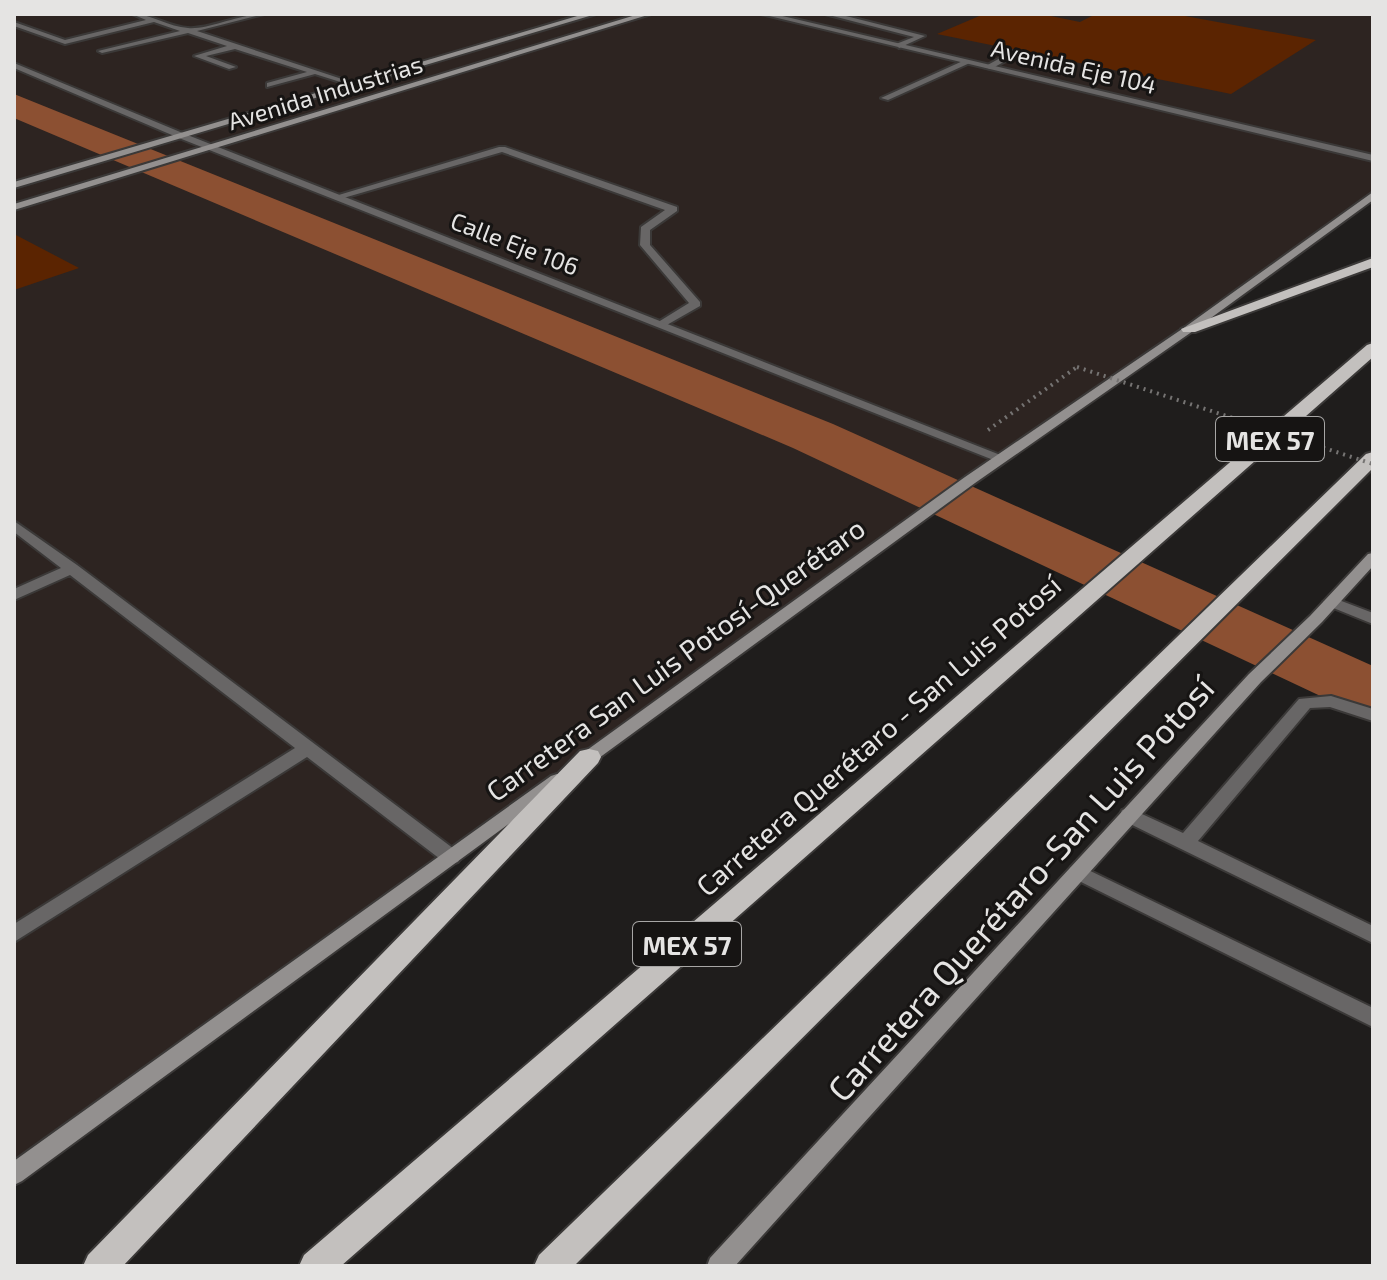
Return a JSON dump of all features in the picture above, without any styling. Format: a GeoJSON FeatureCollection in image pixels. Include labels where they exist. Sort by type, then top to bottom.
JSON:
{"type":"FeatureCollection","features":[{"type":"Feature","properties":{"kind":"highway"},"geometry":{"type":"LineString","coordinates":[[1189,329],[1373,262]]}},
{"type":"Feature","properties":{"kind":"highway","name":"Carretera Querétaro - San Luis Potosí"},"geometry":{"type":"LineString","coordinates":[[316,1266],[1373,348]]}},
{"type":"Feature","properties":{"kind":"highway","name":"MEX 57"},"geometry":{"type":"LineString","coordinates":[[551,1266],[1373,458]]}},
{"type":"Feature","properties":{"kind":"highway"},"geometry":{"type":"LineString","coordinates":[[100,1266],[589,757]]}},
{"type":"Feature","properties":{"kind":"main road","name":"Avenida Industrias"},"geometry":{"type":"LineString","coordinates":[[14,185],[592,14]]}},
{"type":"Feature","properties":{"kind":"main road","name":"Avenida Industrias"},"geometry":{"type":"LineString","coordinates":[[14,207],[647,14]]}},
{"type":"Feature","properties":{"kind":"main road","name":"Carretera San Luis Potosí-Querétaro"},"geometry":{"type":"LineString","coordinates":[[14,1174],[970,480],[1189,329],[1373,195]]}},
{"type":"Feature","properties":{"kind":"main road","name":"Carretera Querétaro-San Luis Potosí"},"geometry":{"type":"LineString","coordinates":[[719,1266],[1255,678],[1316,619],[1373,557]]}},
{"type":"Feature","properties":{"kind":"street"},"geometry":{"type":"LineString","coordinates":[[136,14],[353,84]]}},
{"type":"Feature","properties":{"kind":"street"},"geometry":{"type":"LineString","coordinates":[[102,51],[260,14]]}},
{"type":"Feature","properties":{"kind":"street","name":"Avenida Eje 104"},"geometry":{"type":"LineString","coordinates":[[765,14],[1373,158]]}},
{"type":"Feature","properties":{"kind":"street"},"geometry":{"type":"LineString","coordinates":[[829,14],[921,36],[899,46]]}},
{"type":"Feature","properties":{"kind":"street"},"geometry":{"type":"LineString","coordinates":[[14,24],[65,42],[156,20]]}},
{"type":"Feature","properties":{"kind":"street"},"geometry":{"type":"LineString","coordinates":[[232,67],[198,56],[238,46]]}},
{"type":"Feature","properties":{"kind":"street"},"geometry":{"type":"LineString","coordinates":[[988,67],[1016,53]]}},
{"type":"Feature","properties":{"kind":"street"},"geometry":{"type":"LineString","coordinates":[[885,98],[968,62]]}},
{"type":"Feature","properties":{"kind":"street","name":"Calle Eje 106"},"geometry":{"type":"LineString","coordinates":[[14,65],[182,136],[1001,458]]}},
{"type":"Feature","properties":{"kind":"street"},"geometry":{"type":"LineString","coordinates":[[270,85],[317,71]]}},
{"type":"Feature","properties":{"kind":"street"},"geometry":{"type":"LineString","coordinates":[[337,197],[502,149],[673,209],[645,229],[645,245],[696,304],[661,324]]}},
{"type":"Feature","properties":{"kind":"street"},"geometry":{"type":"LineString","coordinates":[[14,525],[451,857]]}},
{"type":"Feature","properties":{"kind":"street"},"geometry":{"type":"LineString","coordinates":[[14,595],[72,568]]}},
{"type":"Feature","properties":{"kind":"street"},"geometry":{"type":"LineString","coordinates":[[1331,602],[1373,619]]}},
{"type":"Feature","properties":{"kind":"street"},"geometry":{"type":"LineString","coordinates":[[1185,843],[1305,703],[1331,701],[1373,715]]}},
{"type":"Feature","properties":{"kind":"street"},"geometry":{"type":"LineString","coordinates":[[14,934],[308,748]]}},
{"type":"Feature","properties":{"kind":"street"},"geometry":{"type":"LineString","coordinates":[[1129,815],[1373,935]]}},
{"type":"Feature","properties":{"kind":"street"},"geometry":{"type":"LineString","coordinates":[[1078,872],[1373,1018]]}},
{"type":"Feature","properties":{"kind":"path"},"geometry":{"type":"LineString","coordinates":[[968,444],[1077,367],[1373,464]]}},
{"type":"Feature","properties":{"kind":"shaded area"},"geometry":{"type":"Polygon","coordinates":[[[14,14],[1373,14],[1373,196],[14,1159],[14,14]]]}},
{"type":"Feature","properties":{"kind":"building"},"geometry":{"type":"Polygon","coordinates":[[[984,14],[1041,14],[1080,22],[1096,14],[1174,14],[1316,40],[1231,94],[937,34],[984,14]]]}},
{"type":"Feature","properties":{"kind":"building"},"geometry":{"type":"Polygon","coordinates":[[[14,234],[79,268],[14,290],[14,234]]]}},
{"type":"Feature","properties":{"kind":"waterway"},"geometry":{"type":"LineString","coordinates":[[14,105],[813,436],[1373,693]]}}]}
